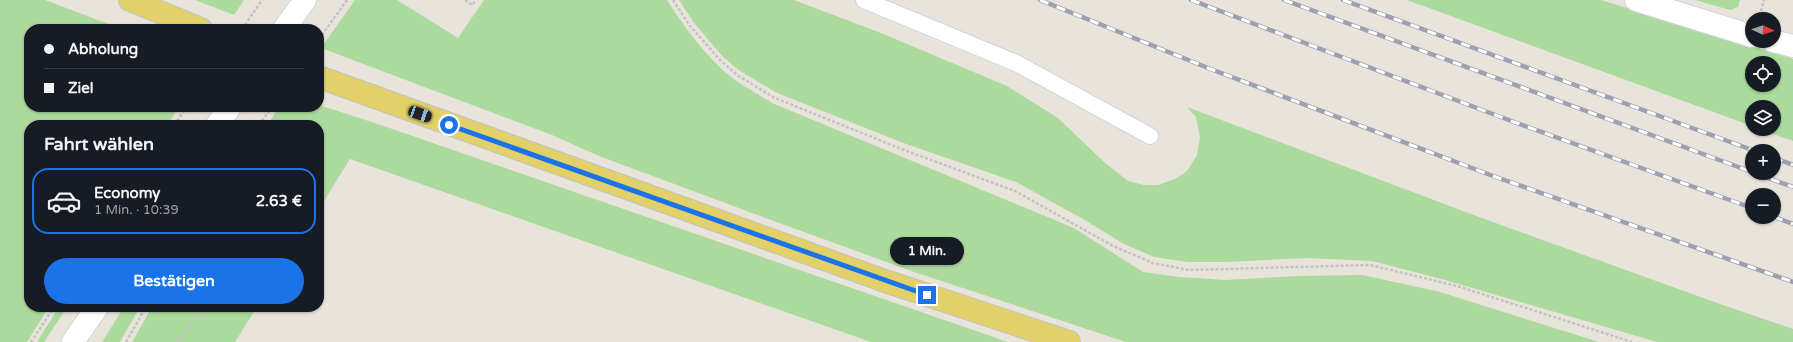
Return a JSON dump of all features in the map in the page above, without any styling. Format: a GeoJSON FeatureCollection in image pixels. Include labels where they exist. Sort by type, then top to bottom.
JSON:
{"type":"FeatureCollection","features":[{"type":"Feature","properties":{"kind":"main road"},"geometry":{"type":"LineString","coordinates":[[130,0],[189,24]]}},
{"type":"Feature","properties":{"kind":"main road"},"geometry":{"type":"LineString","coordinates":[[324,79],[885,281],[1069,342]]}},
{"type":"Feature","properties":{"kind":"street"},"geometry":{"type":"LineString","coordinates":[[288,24],[305,0]]}},
{"type":"Feature","properties":{"kind":"street"},"geometry":{"type":"LineString","coordinates":[[1636,0],[1745,34]]}},
{"type":"Feature","properties":{"kind":"street"},"geometry":{"type":"LineString","coordinates":[[1781,43],[1793,46]]}},
{"type":"Feature","properties":{"kind":"street"},"geometry":{"type":"LineString","coordinates":[[73,342],[94,312]]}},
{"type":"Feature","properties":{"kind":"lane"},"geometry":{"type":"LineString","coordinates":[[864,0],[1016,63],[1150,136]]}},
{"type":"Feature","properties":{"kind":"path"},"geometry":{"type":"LineString","coordinates":[[245,24],[262,0]]}},
{"type":"Feature","properties":{"kind":"path"},"geometry":{"type":"LineString","coordinates":[[324,32],[347,0]]}},
{"type":"Feature","properties":{"kind":"path"},"geometry":{"type":"LineString","coordinates":[[466,0],[472,5],[476,0]]}},
{"type":"Feature","properties":{"kind":"path"},"geometry":{"type":"LineString","coordinates":[[673,0],[690,26],[720,60],[738,76],[775,98],[904,150],[1015,191],[1113,246],[1154,263],[1189,270],[1370,265],[1457,286],[1632,342]]}},
{"type":"Feature","properties":{"kind":"path"},"geometry":{"type":"LineString","coordinates":[[31,342],[51,312]]}},
{"type":"Feature","properties":{"kind":"path"},"geometry":{"type":"LineString","coordinates":[[126,342],[143,312]]}},
{"type":"Feature","properties":{"kind":"path"},"geometry":{"type":"LineString","coordinates":[[177,342],[200,312]]}},
{"type":"Feature","properties":{"kind":"green space"},"geometry":{"type":"Polygon","coordinates":[[[0,0],[45,0],[109,24],[24,24],[24,112],[176,112],[170,120],[24,120],[24,312],[46,312],[27,342],[0,342],[0,0]]]}},
{"type":"Feature","properties":{"kind":"green space"},"geometry":{"type":"Polygon","coordinates":[[[195,0],[244,0],[234,15],[195,0]]]}},
{"type":"Feature","properties":{"kind":"green space"},"geometry":{"type":"Polygon","coordinates":[[[355,0],[397,0],[458,38],[484,0],[667,0],[689,33],[715,63],[735,80],[772,103],[1074,228],[1143,272],[1179,277],[1225,280],[1297,276],[1363,275],[1440,292],[1599,342],[1126,342],[914,272],[752,213],[599,156],[552,135],[324,49],[324,44],[355,0]]]}},
{"type":"Feature","properties":{"kind":"green space"},"geometry":{"type":"Polygon","coordinates":[[[679,0],[794,0],[881,33],[1007,86],[1058,118],[1104,162],[1128,181],[1144,185],[1158,185],[1175,179],[1187,171],[1197,155],[1200,137],[1196,117],[1187,107],[1479,217],[1793,329],[1793,342],[1657,342],[1445,280],[1372,261],[1306,258],[1227,262],[1188,262],[1154,257],[1124,244],[1083,219],[1016,182],[906,144],[777,93],[740,71],[723,57],[694,23],[679,0]]]}},
{"type":"Feature","properties":{"kind":"green space"},"geometry":{"type":"Polygon","coordinates":[[[1407,0],[1601,0],[1745,44],[1745,48],[1757,48],[1793,59],[1793,141],[1779,136],[1781,136],[1781,100],[1745,100],[1745,123],[1407,0]]]}},
{"type":"Feature","properties":{"kind":"green space"},"geometry":{"type":"Polygon","coordinates":[[[1695,0],[1740,0],[1738,7],[1730,10],[1695,0]]]}},
{"type":"Feature","properties":{"kind":"green space"},"geometry":{"type":"Polygon","coordinates":[[[324,107],[1008,342],[871,342],[350,159],[324,201],[324,120],[270,120],[276,112],[324,112],[324,107]]]}},
{"type":"Feature","properties":{"kind":"green space"},"geometry":{"type":"Polygon","coordinates":[[[56,312],[64,312],[44,342],[37,342],[56,312]]]}},
{"type":"Feature","properties":{"kind":"green space"},"geometry":{"type":"Polygon","coordinates":[[[121,312],[137,312],[120,342],[102,342],[121,312]]]}},
{"type":"Feature","properties":{"kind":"green space"},"geometry":{"type":"Polygon","coordinates":[[[149,312],[254,312],[235,342],[132,342],[149,312]]]}},
{"type":"Feature","properties":{"kind":"railway"},"geometry":{"type":"LineString","coordinates":[[1040,0],[1208,68],[1493,176],[1793,282]]}},
{"type":"Feature","properties":{"kind":"railway"},"geometry":{"type":"LineString","coordinates":[[1191,0],[1514,122],[1745,205]]}},
{"type":"Feature","properties":{"kind":"railway"},"geometry":{"type":"LineString","coordinates":[[1284,0],[1745,169]]}},
{"type":"Feature","properties":{"kind":"railway"},"geometry":{"type":"LineString","coordinates":[[1343,0],[1745,147]]}},
{"type":"Feature","properties":{"kind":"railway"},"geometry":{"type":"LineString","coordinates":[[1781,161],[1793,165]]}},
{"type":"Feature","properties":{"kind":"railway"},"geometry":{"type":"LineString","coordinates":[[1774,180],[1793,187]]}},
{"type":"Feature","properties":{"kind":"railway"},"geometry":{"type":"LineString","coordinates":[[1781,220],[1793,224]]}},
{"type":"Feature","properties":{"kind":"route"},"geometry":{"type":"LineString","coordinates":[[449,125],[927,295]]}}]}
